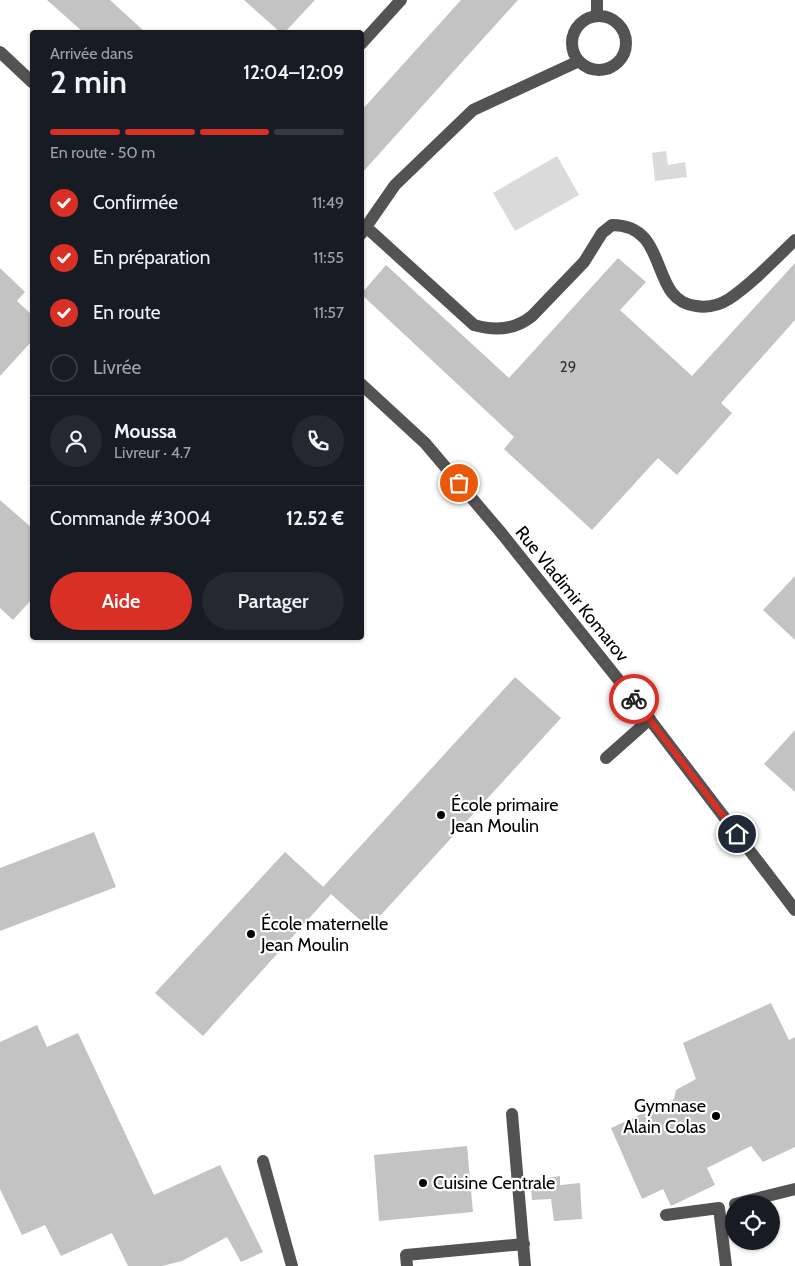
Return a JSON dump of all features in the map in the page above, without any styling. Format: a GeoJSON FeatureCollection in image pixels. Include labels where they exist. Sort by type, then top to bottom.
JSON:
{"type":"FeatureCollection","features":[{"type":"Feature","properties":{"kind":"street"},"geometry":{"type":"LineString","coordinates":[[364,41],[401,0]]}},
{"type":"Feature","properties":{"kind":"street"},"geometry":{"type":"LineString","coordinates":[[597,0],[597,16]]}},
{"type":"Feature","properties":{"kind":"street"},"geometry":{"type":"LineString","coordinates":[[597,16],[613,20],[624,32],[626,40],[622,56],[610,68],[602,69],[586,66],[579,61],[573,45],[573,37],[582,23],[597,16]]}},
{"type":"Feature","properties":{"kind":"street"},"geometry":{"type":"LineString","coordinates":[[0,52],[30,80]]}},
{"type":"Feature","properties":{"kind":"street"},"geometry":{"type":"LineString","coordinates":[[364,230],[394,185],[472,110],[579,61]]}},
{"type":"Feature","properties":{"kind":"street"},"geometry":{"type":"LineString","coordinates":[[364,232],[474,325],[498,328],[522,324],[532,316],[584,262],[602,233],[612,225],[633,228],[640,234],[655,257],[671,294],[688,306],[710,308],[728,300],[795,240]]}},
{"type":"Feature","properties":{"kind":"street","name":"Rue Vladimir Komarov"},"geometry":{"type":"LineString","coordinates":[[364,387],[424,443],[471,496],[650,720],[795,910]]}},
{"type":"Feature","properties":{"kind":"street"},"geometry":{"type":"LineString","coordinates":[[606,758],[650,720]]}},
{"type":"Feature","properties":{"kind":"street"},"geometry":{"type":"LineString","coordinates":[[512,1114],[525,1266]]}},
{"type":"Feature","properties":{"kind":"street"},"geometry":{"type":"LineString","coordinates":[[263,1161],[292,1266]]}},
{"type":"Feature","properties":{"kind":"street"},"geometry":{"type":"LineString","coordinates":[[771,1195],[795,1189]]}},
{"type":"Feature","properties":{"kind":"street"},"geometry":{"type":"LineString","coordinates":[[666,1215],[725,1206]]}},
{"type":"Feature","properties":{"kind":"street"},"geometry":{"type":"LineString","coordinates":[[719,1208],[726,1266]]}},
{"type":"Feature","properties":{"kind":"street"},"geometry":{"type":"LineString","coordinates":[[407,1266],[406,1255],[524,1244]]}},
{"type":"Feature","properties":{"kind":"shaded area"},"geometry":{"type":"Polygon","coordinates":[[[666,151],[668,165],[685,162],[687,177],[655,181],[652,153],[666,151]]]}},
{"type":"Feature","properties":{"kind":"shaded area"},"geometry":{"type":"Polygon","coordinates":[[[557,156],[579,195],[515,231],[493,193],[557,156]]]}},
{"type":"Feature","properties":{"kind":"building"},"geometry":{"type":"Polygon","coordinates":[[[47,0],[110,0],[143,30],[81,30],[47,0]]]}},
{"type":"Feature","properties":{"kind":"building"},"geometry":{"type":"Polygon","coordinates":[[[244,0],[315,0],[287,30],[278,30],[244,0]]]}},
{"type":"Feature","properties":{"kind":"building"},"geometry":{"type":"Polygon","coordinates":[[[461,0],[518,0],[364,171],[364,108],[461,0]]]}},
{"type":"Feature","properties":{"kind":"building"},"geometry":{"type":"Polygon","coordinates":[[[618,258],[646,282],[620,310],[692,376],[795,263],[795,320],[721,403],[732,413],[677,475],[658,458],[592,530],[504,449],[514,437],[364,297],[364,291],[386,265],[509,378],[618,258]]]}},
{"type":"Feature","properties":{"kind":"building"},"geometry":{"type":"Polygon","coordinates":[[[0,268],[25,292],[17,301],[30,313],[30,343],[0,376],[0,268]]]}},
{"type":"Feature","properties":{"kind":"building"},"geometry":{"type":"Polygon","coordinates":[[[0,500],[30,526],[30,601],[13,620],[0,608],[0,500]]]}},
{"type":"Feature","properties":{"kind":"building"},"geometry":{"type":"Polygon","coordinates":[[[795,576],[795,640],[763,610],[795,576]]]}},
{"type":"Feature","properties":{"kind":"building"},"geometry":{"type":"Polygon","coordinates":[[[515,677],[561,718],[369,928],[323,887],[515,677]]]}},
{"type":"Feature","properties":{"kind":"building"},"geometry":{"type":"Polygon","coordinates":[[[795,730],[795,792],[764,764],[795,730]]]}},
{"type":"Feature","properties":{"kind":"building"},"geometry":{"type":"Polygon","coordinates":[[[94,832],[116,887],[0,931],[0,868],[94,832]]]}},
{"type":"Feature","properties":{"kind":"building"},"geometry":{"type":"Polygon","coordinates":[[[285,852],[331,894],[203,1036],[155,993],[285,852]]]}},
{"type":"Feature","properties":{"kind":"building","name":"Gymnase Alain Colas"},"geometry":{"type":"Polygon","coordinates":[[[771,1003],[789,1040],[795,1037],[795,1147],[763,1162],[751,1146],[707,1168],[715,1185],[671,1206],[663,1189],[642,1199],[611,1128],[674,1099],[676,1090],[696,1079],[683,1043],[771,1003]]]}},
{"type":"Feature","properties":{"kind":"building"},"geometry":{"type":"Polygon","coordinates":[[[37,1025],[47,1047],[78,1033],[154,1195],[220,1165],[263,1252],[241,1262],[227,1237],[182,1261],[162,1266],[128,1266],[112,1233],[61,1256],[45,1225],[22,1235],[0,1189],[0,1042],[37,1025]]]}},
{"type":"Feature","properties":{"kind":"building","name":"Cuisine Centrale"},"geometry":{"type":"Polygon","coordinates":[[[467,1146],[473,1212],[379,1221],[374,1155],[467,1146]]]}},
{"type":"Feature","properties":{"kind":"building"},"geometry":{"type":"Polygon","coordinates":[[[560,1176],[560,1185],[580,1183],[582,1219],[554,1221],[551,1199],[532,1200],[530,1180],[560,1176]]]}},
{"type":"Feature","properties":{"kind":"way so far"},"geometry":{"type":"LineString","coordinates":[[459,483],[634,699]]}},
{"type":"Feature","properties":{"kind":"place","name":"École primaire Jean Moulin"},"geometry":{"type":"Point","coordinates":[441,815]}},
{"type":"Feature","properties":{"kind":"place","name":"École maternelle Jean Moulin"},"geometry":{"type":"Point","coordinates":[251,934]}},
{"type":"Feature","properties":{"kind":"place","name":"Gymnase Alain Colas"},"geometry":{"type":"Point","coordinates":[716,1116]}},
{"type":"Feature","properties":{"kind":"place","name":"Cuisine Centrale"},"geometry":{"type":"Point","coordinates":[423,1183]}},
{"type":"Feature","properties":{"kind":"route"},"geometry":{"type":"LineString","coordinates":[[634,699],[737,834]]}}]}
